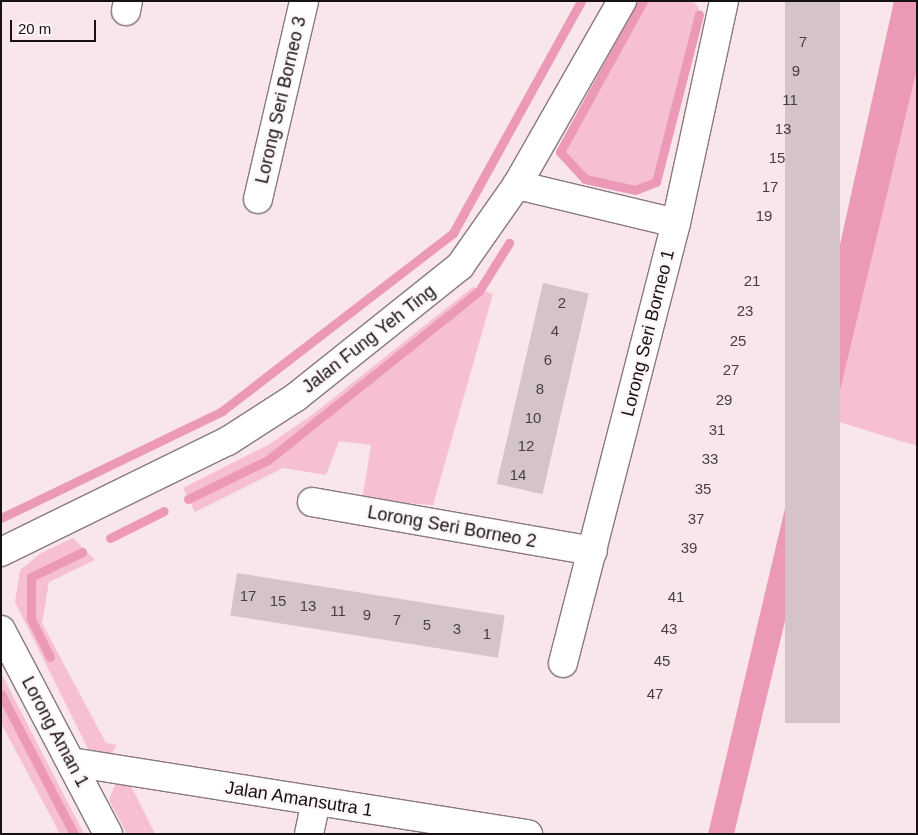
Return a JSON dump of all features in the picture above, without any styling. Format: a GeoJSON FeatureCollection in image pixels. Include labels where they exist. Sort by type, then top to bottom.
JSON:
{"type":"FeatureCollection","features":[{"type":"Feature","properties":{"kind":"street","name":"Lorong Seri Borneo 3"},"geometry":{"type":"LineString","coordinates":[[258,199],[304,1]]}},
{"type":"Feature","properties":{"kind":"street","name":"Jalan Fung Yeh Ting"},"geometry":{"type":"LineString","coordinates":[[1,552],[228,441],[296,397],[460,266],[517,185],[622,1]]}},
{"type":"Feature","properties":{"kind":"street","name":"Lorong Seri Borneo 1"},"geometry":{"type":"LineString","coordinates":[[563,663],[676,223],[724,1]]}},
{"type":"Feature","properties":{"kind":"street"},"geometry":{"type":"LineString","coordinates":[[517,185],[676,223]]}},
{"type":"Feature","properties":{"kind":"street","name":"Lorong Seri Borneo 2"},"geometry":{"type":"LineString","coordinates":[[312,502],[592,552]]}},
{"type":"Feature","properties":{"kind":"street","name":"Lorong Aman 1"},"geometry":{"type":"LineString","coordinates":[[1,630],[108,834]]}},
{"type":"Feature","properties":{"kind":"street","name":"Jalan Amansutra 1"},"geometry":{"type":"LineString","coordinates":[[71,762],[528,834]]}},
{"type":"Feature","properties":{"kind":"street"},"geometry":{"type":"LineString","coordinates":[[309,834],[316,802]]}},
{"type":"Feature","properties":{"kind":"shaded area"},"geometry":{"type":"Polygon","coordinates":[[[647,1],[693,1],[699,8],[660,167],[655,178],[635,188],[586,177],[564,153],[647,1]]]}},
{"type":"Feature","properties":{"kind":"shaded area"},"geometry":{"type":"Polygon","coordinates":[[[894,1],[917,1],[917,69],[734,834],[708,834],[808,411],[808,389],[894,1]]]}},
{"type":"Feature","properties":{"kind":"shaded area"},"geometry":{"type":"Polygon","coordinates":[[[917,69],[917,446],[833,420],[917,69]]]}},
{"type":"Feature","properties":{"kind":"shaded area"},"geometry":{"type":"Polygon","coordinates":[[[473,287],[493,294],[433,505],[362,500],[371,445],[339,441],[326,475],[283,468],[195,512],[183,488],[268,445],[312,415],[473,287]]]}},
{"type":"Feature","properties":{"kind":"shaded area"},"geometry":{"type":"Polygon","coordinates":[[[73,538],[95,560],[49,582],[42,623],[106,743],[117,745],[109,757],[91,755],[15,602],[20,570],[41,553],[73,538]]]}},
{"type":"Feature","properties":{"kind":"shaded area"},"geometry":{"type":"Polygon","coordinates":[[[1,673],[84,834],[60,834],[1,723],[1,673]]]}},
{"type":"Feature","properties":{"kind":"shaded area"},"geometry":{"type":"Polygon","coordinates":[[[116,782],[131,786],[155,834],[127,834],[109,800],[116,782]]]}},
{"type":"Feature","properties":{"kind":"building"},"geometry":{"type":"Polygon","coordinates":[[[785,1],[840,1],[840,723],[785,723],[785,1]]]}},
{"type":"Feature","properties":{"kind":"building"},"geometry":{"type":"Polygon","coordinates":[[[543,283],[589,294],[542,494],[497,484],[543,283]]]}},
{"type":"Feature","properties":{"kind":"building"},"geometry":{"type":"Polygon","coordinates":[[[237,573],[505,615],[498,658],[230,615],[237,573]]]}},
{"type":"Feature","properties":{"kind":"waterway"},"geometry":{"type":"LineString","coordinates":[[1,518],[222,411],[453,233],[581,1]]}},
{"type":"Feature","properties":{"kind":"waterway"},"geometry":{"type":"LineString","coordinates":[[643,1],[560,152],[585,179],[635,190],[656,182],[699,14]]}},
{"type":"Feature","properties":{"kind":"waterway"},"geometry":{"type":"LineString","coordinates":[[188,499],[268,460],[479,291],[509,243]]}},
{"type":"Feature","properties":{"kind":"waterway"},"geometry":{"type":"LineString","coordinates":[[110,538],[164,511]]}},
{"type":"Feature","properties":{"kind":"waterway"},"geometry":{"type":"LineString","coordinates":[[50,657],[31,619],[31,577],[82,552]]}},
{"type":"Feature","properties":{"kind":"waterway"},"geometry":{"type":"LineString","coordinates":[[1,694],[74,834]]}}]}
